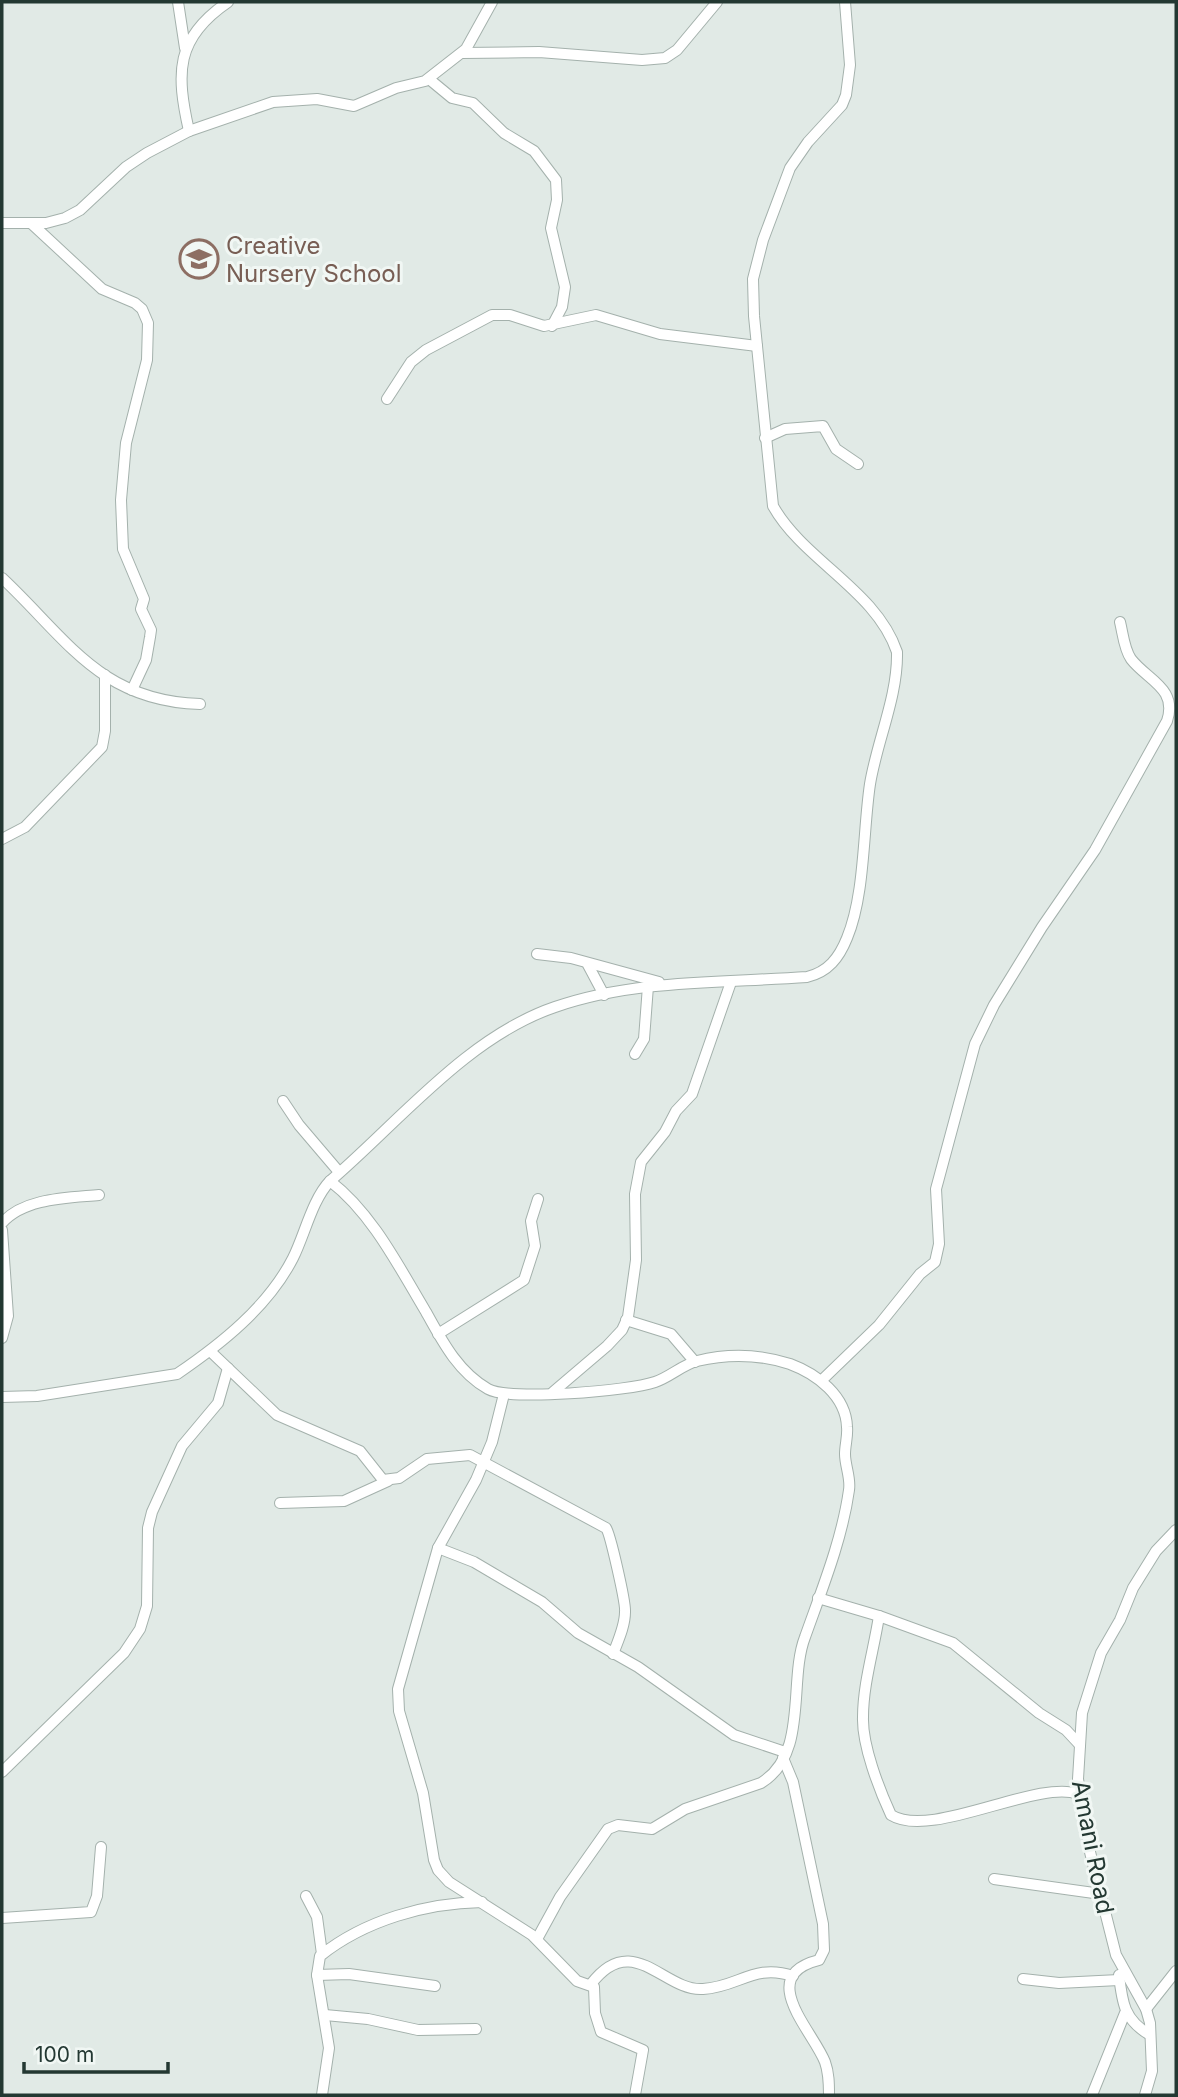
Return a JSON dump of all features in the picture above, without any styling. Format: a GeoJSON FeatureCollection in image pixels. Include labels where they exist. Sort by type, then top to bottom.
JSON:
{"type":"FeatureCollection","features":[{"type":"Feature","properties":{"kind":"street"},"geometry":{"type":"LineString","coordinates":[[178,2],[185,48],[180,76],[189,131]]}},
{"type":"Feature","properties":{"kind":"street"},"geometry":{"type":"LineString","coordinates":[[185,48],[202,22],[228,2]]}},
{"type":"Feature","properties":{"kind":"street"},"geometry":{"type":"LineString","coordinates":[[2,223],[32,224],[65,218],[80,210],[126,167],[189,131],[273,102],[317,99],[354,106],[382,93],[429,79],[462,53],[478,31],[492,2]]}},
{"type":"Feature","properties":{"kind":"street"},"geometry":{"type":"LineString","coordinates":[[462,53],[539,52],[642,60],[665,58],[677,50],[717,2]]}},
{"type":"Feature","properties":{"kind":"street"},"geometry":{"type":"LineString","coordinates":[[2,1397],[37,1396],[177,1374],[210,1351],[275,1290],[308,1227],[322,1190],[330,1181],[397,1122],[419,1098],[503,1033],[555,1006],[665,984],[807,977],[819,974],[836,958],[851,923],[870,786],[897,662],[894,644],[874,615],[778,515],[773,506],[753,279],[771,216],[799,153],[832,117],[846,94],[850,65],[845,2]]}},
{"type":"Feature","properties":{"kind":"street"},"geometry":{"type":"LineString","coordinates":[[429,79],[452,98],[473,103],[504,133],[534,151],[556,180],[557,200],[551,228],[565,287],[562,307],[552,326]]}},
{"type":"Feature","properties":{"kind":"street"},"geometry":{"type":"LineString","coordinates":[[32,224],[102,289],[135,303],[142,309],[148,323],[147,360],[131,419],[121,484],[123,549],[144,599],[141,609],[151,629],[146,660],[132,690]]}},
{"type":"Feature","properties":{"kind":"street"},"geometry":{"type":"LineString","coordinates":[[387,400],[411,362],[426,350],[482,318],[510,315],[534,325],[552,326],[596,315],[660,334],[757,346]]}},
{"type":"Feature","properties":{"kind":"street"},"geometry":{"type":"LineString","coordinates":[[765,438],[785,429],[823,426],[836,449],[858,464]]}},
{"type":"Feature","properties":{"kind":"street"},"geometry":{"type":"LineString","coordinates":[[2,578],[57,637],[105,674],[132,690],[158,700],[201,704]]}},
{"type":"Feature","properties":{"kind":"street"},"geometry":{"type":"LineString","coordinates":[[822,1380],[879,1325],[920,1274],[935,1262],[939,1244],[936,1189],[975,1044],[994,1006],[1042,927],[1094,850],[1167,720],[1171,708],[1169,699],[1159,684],[1132,659],[1120,622]]}},
{"type":"Feature","properties":{"kind":"street"},"geometry":{"type":"LineString","coordinates":[[2,839],[25,827],[102,747],[106,732],[105,674]]}},
{"type":"Feature","properties":{"kind":"street"},"geometry":{"type":"LineString","coordinates":[[537,954],[551,954],[588,965],[615,969],[665,984]]}},
{"type":"Feature","properties":{"kind":"street"},"geometry":{"type":"LineString","coordinates":[[588,965],[604,995]]}},
{"type":"Feature","properties":{"kind":"street"},"geometry":{"type":"LineString","coordinates":[[553,1392],[607,1346],[626,1320],[636,1259],[635,1194],[641,1162],[694,1089],[731,982]]}},
{"type":"Feature","properties":{"kind":"street"},"geometry":{"type":"LineString","coordinates":[[635,1054],[644,1039],[648,986]]}},
{"type":"Feature","properties":{"kind":"street"},"geometry":{"type":"LineString","coordinates":[[283,1101],[299,1125],[339,1172]]}},
{"type":"Feature","properties":{"kind":"street"},"geometry":{"type":"LineString","coordinates":[[330,1181],[370,1224],[438,1334],[471,1378],[489,1390],[504,1394],[623,1391],[658,1381],[695,1362],[744,1353],[778,1360],[806,1370],[822,1380],[845,1416],[850,1489],[838,1540],[803,1640],[795,1709],[784,1755],[770,1777],[761,1783],[685,1809],[652,1829],[618,1825],[608,1829],[560,1897],[537,1939]]}},
{"type":"Feature","properties":{"kind":"street"},"geometry":{"type":"LineString","coordinates":[[2,1223],[12,1211],[38,1203],[99,1195]]}},
{"type":"Feature","properties":{"kind":"street"},"geometry":{"type":"LineString","coordinates":[[438,1334],[524,1280],[535,1246],[531,1221],[538,1199]]}},
{"type":"Feature","properties":{"kind":"street"},"geometry":{"type":"LineString","coordinates":[[2,1230],[8,1316],[2,1339]]}},
{"type":"Feature","properties":{"kind":"street"},"geometry":{"type":"LineString","coordinates":[[626,1320],[671,1334],[695,1362]]}},
{"type":"Feature","properties":{"kind":"street"},"geometry":{"type":"LineString","coordinates":[[210,1351],[285,1420],[360,1451],[381,1478],[388,1481]]}},
{"type":"Feature","properties":{"kind":"street"},"geometry":{"type":"LineString","coordinates":[[2,1772],[124,1653],[140,1629],[147,1606],[148,1528],[152,1512],[177,1455],[218,1403],[228,1368]]}},
{"type":"Feature","properties":{"kind":"street"},"geometry":{"type":"LineString","coordinates":[[504,1394],[496,1434],[482,1460],[476,1479],[438,1548],[401,1677],[399,1711],[423,1793],[438,1870],[449,1882],[484,1902],[537,1939],[577,1981],[591,1984]]}},
{"type":"Feature","properties":{"kind":"street"},"geometry":{"type":"LineString","coordinates":[[280,1503],[344,1501],[399,1478],[421,1461],[435,1458],[470,1455],[482,1460],[502,1475],[609,1532],[625,1605],[624,1621],[613,1654]]}},
{"type":"Feature","properties":{"kind":"street","name":"Amani Road"},"geometry":{"type":"LineString","coordinates":[[1145,2095],[1152,2071],[1146,2009],[1116,1955],[1101,1895],[1078,1794],[1080,1745],[1086,1696],[1101,1653],[1120,1620],[1133,1588],[1156,1551],[1176,1530]]}},
{"type":"Feature","properties":{"kind":"street"},"geometry":{"type":"LineString","coordinates":[[438,1548],[474,1562],[534,1597],[578,1633],[638,1667],[734,1735],[784,1755],[793,1782],[823,1924],[822,1956],[802,1966],[793,1976],[792,2003],[826,2065],[830,2095]]}},
{"type":"Feature","properties":{"kind":"street"},"geometry":{"type":"LineString","coordinates":[[818,1598],[879,1616],[953,1643],[1039,1713],[1066,1730],[1080,1745]]}},
{"type":"Feature","properties":{"kind":"street"},"geometry":{"type":"LineString","coordinates":[[879,1616],[864,1703],[863,1726],[867,1750],[891,1815],[903,1820],[917,1820],[972,1812],[1062,1790],[1078,1794]]}},
{"type":"Feature","properties":{"kind":"street"},"geometry":{"type":"LineString","coordinates":[[2,1918],[91,1912],[97,1896],[101,1847]]}},
{"type":"Feature","properties":{"kind":"street"},"geometry":{"type":"LineString","coordinates":[[994,1879],[1101,1895]]}},
{"type":"Feature","properties":{"kind":"street"},"geometry":{"type":"LineString","coordinates":[[306,1896],[317,1917],[323,1954]]}},
{"type":"Feature","properties":{"kind":"street"},"geometry":{"type":"LineString","coordinates":[[322,2095],[328,2048],[317,1960],[355,1933],[416,1911],[458,1902],[484,1902]]}},
{"type":"Feature","properties":{"kind":"street"},"geometry":{"type":"LineString","coordinates":[[1116,1955],[1125,2013],[1138,2028],[1150,2035]]}},
{"type":"Feature","properties":{"kind":"street"},"geometry":{"type":"LineString","coordinates":[[591,1984],[607,1968],[637,1963],[700,1989],[766,1970],[793,1976]]}},
{"type":"Feature","properties":{"kind":"street"},"geometry":{"type":"LineString","coordinates":[[1146,2009],[1176,1971]]}},
{"type":"Feature","properties":{"kind":"street"},"geometry":{"type":"LineString","coordinates":[[317,1975],[349,1974],[435,1986]]}},
{"type":"Feature","properties":{"kind":"street"},"geometry":{"type":"LineString","coordinates":[[1023,1979],[1074,1983],[1119,1980]]}},
{"type":"Feature","properties":{"kind":"street"},"geometry":{"type":"LineString","coordinates":[[591,1984],[601,2032],[642,2047],[635,2095]]}},
{"type":"Feature","properties":{"kind":"street"},"geometry":{"type":"LineString","coordinates":[[1092,2095],[1125,2013]]}},
{"type":"Feature","properties":{"kind":"street"},"geometry":{"type":"LineString","coordinates":[[325,2015],[368,2019],[418,2030],[476,2029]]}},
{"type":"Feature","properties":{"kind":"place","name":"Creative Nursery School"},"geometry":{"type":"Point","coordinates":[199,259]}}]}
